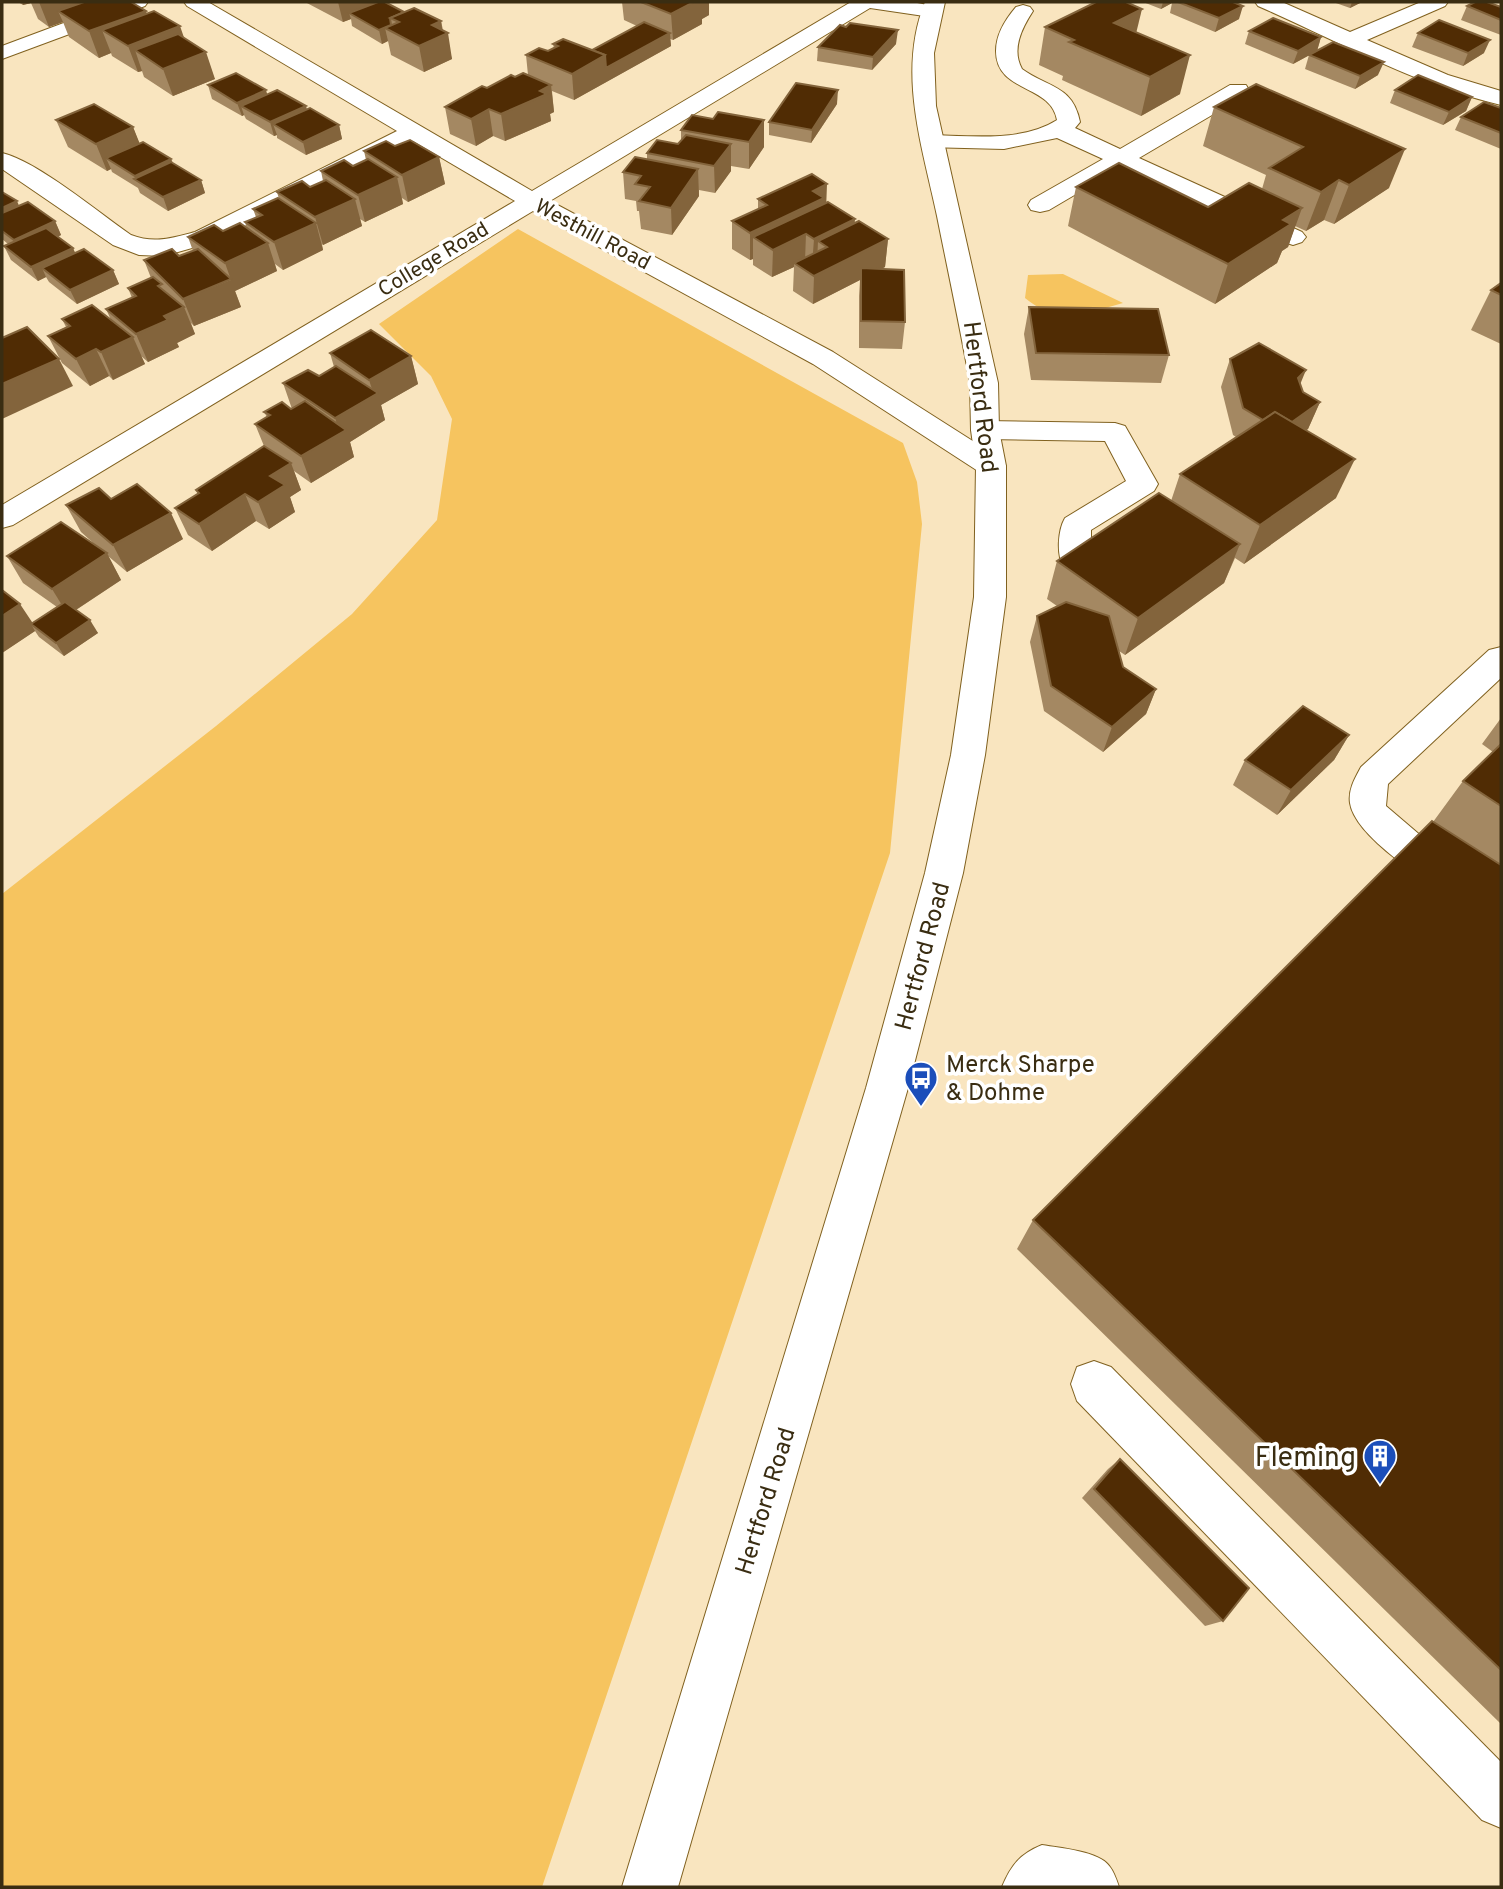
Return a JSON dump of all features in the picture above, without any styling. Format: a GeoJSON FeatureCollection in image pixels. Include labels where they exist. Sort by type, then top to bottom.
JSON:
{"type":"FeatureCollection","features":[{"type":"Feature","properties":{"kind":"street"},"geometry":{"type":"LineString","coordinates":[[2,52],[138,2]]}},
{"type":"Feature","properties":{"kind":"street","name":"Westhill Road"},"geometry":{"type":"LineString","coordinates":[[194,2],[530,200],[738,310],[988,448]]}},
{"type":"Feature","properties":{"kind":"street","name":"College Road"},"geometry":{"type":"LineString","coordinates":[[2,518],[865,2]]}},
{"type":"Feature","properties":{"kind":"street"},"geometry":{"type":"LineString","coordinates":[[873,2],[933,6]]}},
{"type":"Feature","properties":{"kind":"street"},"geometry":{"type":"LineString","coordinates":[[1265,2],[1352,39],[1420,74],[1501,98]]}},
{"type":"Feature","properties":{"kind":"street"},"geometry":{"type":"LineString","coordinates":[[1352,39],[1438,2]]}},
{"type":"Feature","properties":{"kind":"street","name":"Hertford Road"},"geometry":{"type":"LineString","coordinates":[[650,1887],[884,1100],[944,873],[968,755],[990,597],[988,448],[984,383],[921,76],[923,43],[933,6]]}},
{"type":"Feature","properties":{"kind":"street"},"geometry":{"type":"LineString","coordinates":[[933,142],[1017,140],[1059,130],[1069,122],[1069,109],[1061,99],[1015,76],[1007,67],[1009,35],[1023,11]]}},
{"type":"Feature","properties":{"kind":"street"},"geometry":{"type":"LineString","coordinates":[[1040,205],[1238,90]]}},
{"type":"Feature","properties":{"kind":"street"},"geometry":{"type":"LineString","coordinates":[[1059,130],[1293,237]]}},
{"type":"Feature","properties":{"kind":"street"},"geometry":{"type":"LineString","coordinates":[[2,160],[22,170],[122,240],[139,247],[164,248],[204,237],[413,131]]}},
{"type":"Feature","properties":{"kind":"street"},"geometry":{"type":"LineString","coordinates":[[988,448],[1115,432],[1143,484],[1076,525],[1074,560]]}},
{"type":"Feature","properties":{"kind":"street"},"geometry":{"type":"LineString","coordinates":[[1501,659],[1373,777],[1367,792],[1371,812],[1389,830],[1501,909]]}},
{"type":"Feature","properties":{"kind":"street"},"geometry":{"type":"LineString","coordinates":[[1094,1384],[1501,1801]]}},
{"type":"Feature","properties":{"kind":"street"},"geometry":{"type":"LineString","coordinates":[[1030,1887],[1042,1873],[1085,1881],[1091,1887]]}},
{"type":"Feature","properties":{"kind":"shaded area"},"geometry":{"type":"Polygon","coordinates":[[[518,229],[903,443],[917,482],[922,524],[890,853],[542,1887],[2,1887],[2,894],[216,726],[352,614],[437,520],[452,419],[431,376],[379,324],[518,229]]]}},
{"type":"Feature","properties":{"kind":"shaded area"},"geometry":{"type":"Polygon","coordinates":[[[1063,274],[1123,303],[1085,313],[1060,314],[1036,306],[1025,298],[1028,275],[1063,274]]]}},
{"type":"Feature","properties":{"kind":"building"},"geometry":{"type":"Polygon","coordinates":[[[84,2],[131,2],[146,11],[89,31],[58,11],[84,2]]]}},
{"type":"Feature","properties":{"kind":"building"},"geometry":{"type":"Polygon","coordinates":[[[385,2],[404,12],[390,18],[391,25],[379,30],[349,13],[385,2]]]}},
{"type":"Feature","properties":{"kind":"building"},"geometry":{"type":"Polygon","coordinates":[[[641,2],[694,2],[671,14],[641,2]]]}},
{"type":"Feature","properties":{"kind":"building"},"geometry":{"type":"Polygon","coordinates":[[[1096,2],[1126,2],[1142,9],[1114,23],[1190,55],[1150,77],[1069,42],[1074,40],[1045,27],[1096,2]]]}},
{"type":"Feature","properties":{"kind":"building"},"geometry":{"type":"Polygon","coordinates":[[[1178,2],[1233,2],[1243,6],[1219,18],[1178,2]]]}},
{"type":"Feature","properties":{"kind":"building"},"geometry":{"type":"Polygon","coordinates":[[[1475,2],[1487,2],[1501,7],[1501,20],[1467,6],[1475,2]]]}},
{"type":"Feature","properties":{"kind":"building"},"geometry":{"type":"Polygon","coordinates":[[[414,8],[441,21],[432,25],[448,33],[419,46],[385,28],[399,22],[390,18],[414,8]]]}},
{"type":"Feature","properties":{"kind":"building"},"geometry":{"type":"Polygon","coordinates":[[[154,11],[180,26],[128,46],[102,30],[154,11]]]}},
{"type":"Feature","properties":{"kind":"building"},"geometry":{"type":"Polygon","coordinates":[[[1273,18],[1321,37],[1298,51],[1249,31],[1273,18]]]}},
{"type":"Feature","properties":{"kind":"building"},"geometry":{"type":"Polygon","coordinates":[[[1439,20],[1490,40],[1468,53],[1418,33],[1439,20]]]}},
{"type":"Feature","properties":{"kind":"building"},"geometry":{"type":"Polygon","coordinates":[[[644,22],[670,33],[606,68],[605,55],[592,50],[644,22]]]}},
{"type":"Feature","properties":{"kind":"building"},"geometry":{"type":"Polygon","coordinates":[[[850,23],[898,30],[873,57],[818,47],[840,25],[846,27],[850,23]]]}},
{"type":"Feature","properties":{"kind":"building"},"geometry":{"type":"Polygon","coordinates":[[[178,34],[206,52],[163,69],[135,50],[178,34]]]}},
{"type":"Feature","properties":{"kind":"building"},"geometry":{"type":"Polygon","coordinates":[[[563,39],[605,55],[572,74],[526,55],[539,48],[548,51],[558,46],[553,44],[563,39]]]}},
{"type":"Feature","properties":{"kind":"building"},"geometry":{"type":"Polygon","coordinates":[[[1333,42],[1384,62],[1360,76],[1309,55],[1333,42]]]}},
{"type":"Feature","properties":{"kind":"building"},"geometry":{"type":"Polygon","coordinates":[[[236,73],[266,90],[237,103],[208,85],[236,73]]]}},
{"type":"Feature","properties":{"kind":"building"},"geometry":{"type":"Polygon","coordinates":[[[523,73],[551,85],[540,91],[547,94],[501,114],[489,109],[471,119],[445,107],[482,86],[487,88],[511,75],[515,77],[523,73]]]}},
{"type":"Feature","properties":{"kind":"building"},"geometry":{"type":"Polygon","coordinates":[[[1418,75],[1472,97],[1449,112],[1395,90],[1418,75]]]}},
{"type":"Feature","properties":{"kind":"building"},"geometry":{"type":"Polygon","coordinates":[[[796,83],[838,90],[812,130],[769,122],[796,83]]]}},
{"type":"Feature","properties":{"kind":"building"},"geometry":{"type":"Polygon","coordinates":[[[1256,84],[1405,149],[1349,185],[1339,180],[1321,192],[1269,168],[1303,147],[1214,107],[1256,84]]]}},
{"type":"Feature","properties":{"kind":"building"},"geometry":{"type":"Polygon","coordinates":[[[277,90],[306,106],[270,122],[241,106],[277,90]]]}},
{"type":"Feature","properties":{"kind":"building"},"geometry":{"type":"Polygon","coordinates":[[[1484,102],[1501,108],[1501,133],[1461,117],[1484,102]]]}},
{"type":"Feature","properties":{"kind":"building"},"geometry":{"type":"Polygon","coordinates":[[[94,104],[133,127],[96,144],[56,120],[94,104]]]}},
{"type":"Feature","properties":{"kind":"building"},"geometry":{"type":"Polygon","coordinates":[[[310,108],[339,125],[303,142],[273,124],[310,108]]]}},
{"type":"Feature","properties":{"kind":"building"},"geometry":{"type":"Polygon","coordinates":[[[718,112],[764,120],[749,142],[681,130],[692,115],[713,119],[718,112]]]}},
{"type":"Feature","properties":{"kind":"building"},"geometry":{"type":"Polygon","coordinates":[[[686,135],[731,144],[714,166],[647,153],[657,140],[678,144],[686,135]]]}},
{"type":"Feature","properties":{"kind":"building"},"geometry":{"type":"Polygon","coordinates":[[[410,140],[439,157],[402,175],[364,151],[386,141],[395,146],[410,140]]]}},
{"type":"Feature","properties":{"kind":"building"},"geometry":{"type":"Polygon","coordinates":[[[143,142],[171,159],[135,176],[106,158],[143,142]]]}},
{"type":"Feature","properties":{"kind":"building"},"geometry":{"type":"Polygon","coordinates":[[[635,157],[698,169],[671,208],[639,201],[650,187],[635,184],[641,176],[623,172],[635,157]]]}},
{"type":"Feature","properties":{"kind":"building"},"geometry":{"type":"Polygon","coordinates":[[[368,159],[397,177],[358,195],[321,171],[344,160],[353,166],[368,159]]]}},
{"type":"Feature","properties":{"kind":"building"},"geometry":{"type":"Polygon","coordinates":[[[171,162],[201,180],[163,197],[134,179],[171,162]]]}},
{"type":"Feature","properties":{"kind":"building"},"geometry":{"type":"Polygon","coordinates":[[[1119,163],[1208,207],[1249,183],[1302,208],[1283,220],[1291,224],[1228,264],[1076,187],[1119,163]]]}},
{"type":"Feature","properties":{"kind":"building"},"geometry":{"type":"Polygon","coordinates":[[[812,174],[827,184],[813,191],[824,198],[750,233],[732,221],[767,205],[758,199],[812,174]]]}},
{"type":"Feature","properties":{"kind":"building"},"geometry":{"type":"Polygon","coordinates":[[[326,180],[355,199],[315,217],[277,192],[302,181],[310,187],[326,180]]]}},
{"type":"Feature","properties":{"kind":"building"},"geometry":{"type":"Polygon","coordinates":[[[2,192],[17,201],[2,208],[2,192]]]}},
{"type":"Feature","properties":{"kind":"building"},"geometry":{"type":"Polygon","coordinates":[[[278,198],[316,223],[274,242],[245,222],[262,215],[253,209],[278,198]]]}},
{"type":"Feature","properties":{"kind":"building"},"geometry":{"type":"Polygon","coordinates":[[[28,202],[55,221],[14,240],[2,231],[2,213],[28,202]]]}},
{"type":"Feature","properties":{"kind":"building"},"geometry":{"type":"Polygon","coordinates":[[[828,202],[855,219],[814,239],[806,234],[773,250],[753,237],[828,202]]]}},
{"type":"Feature","properties":{"kind":"building"},"geometry":{"type":"Polygon","coordinates":[[[859,221],[888,239],[814,276],[794,263],[827,247],[818,241],[859,221]]]}},
{"type":"Feature","properties":{"kind":"building"},"geometry":{"type":"Polygon","coordinates":[[[240,223],[268,243],[225,263],[188,237],[214,225],[223,231],[240,223]]]}},
{"type":"Feature","properties":{"kind":"building"},"geometry":{"type":"Polygon","coordinates":[[[46,228],[73,248],[31,267],[4,246],[46,228]]]}},
{"type":"Feature","properties":{"kind":"building"},"geometry":{"type":"Polygon","coordinates":[[[84,249],[113,270],[70,290],[42,268],[84,249]]]}},
{"type":"Feature","properties":{"kind":"building"},"geometry":{"type":"Polygon","coordinates":[[[172,249],[179,256],[198,249],[231,279],[183,299],[144,260],[172,249]]]}},
{"type":"Feature","properties":{"kind":"building"},"geometry":{"type":"Polygon","coordinates":[[[861,268],[904,270],[905,322],[861,321],[861,268]]]}},
{"type":"Feature","properties":{"kind":"building"},"geometry":{"type":"Polygon","coordinates":[[[153,277],[162,284],[158,286],[184,307],[164,316],[168,320],[136,334],[106,309],[136,296],[128,288],[153,277]]]}},
{"type":"Feature","properties":{"kind":"building"},"geometry":{"type":"Polygon","coordinates":[[[1501,283],[1501,295],[1491,290],[1501,283]]]}},
{"type":"Feature","properties":{"kind":"building"},"geometry":{"type":"Polygon","coordinates":[[[92,305],[133,337],[101,352],[96,349],[76,359],[48,336],[70,326],[62,319],[92,305]]]}},
{"type":"Feature","properties":{"kind":"building"},"geometry":{"type":"Polygon","coordinates":[[[1029,307],[1158,309],[1169,355],[1036,353],[1029,307]]]}},
{"type":"Feature","properties":{"kind":"building"},"geometry":{"type":"Polygon","coordinates":[[[27,327],[59,359],[2,384],[2,338],[27,327]]]}},
{"type":"Feature","properties":{"kind":"building"},"geometry":{"type":"Polygon","coordinates":[[[371,330],[411,356],[369,380],[330,353],[371,330]]]}},
{"type":"Feature","properties":{"kind":"building"},"geometry":{"type":"Polygon","coordinates":[[[1259,343],[1306,370],[1298,378],[1303,392],[1320,402],[1292,422],[1275,412],[1263,420],[1243,408],[1230,359],[1259,343]]]}},
{"type":"Feature","properties":{"kind":"building"},"geometry":{"type":"Polygon","coordinates":[[[336,366],[378,393],[335,418],[283,383],[308,370],[319,376],[336,366]]]}},
{"type":"Feature","properties":{"kind":"building"},"geometry":{"type":"Polygon","coordinates":[[[305,401],[346,430],[301,456],[255,424],[270,415],[264,412],[282,402],[291,409],[305,401]]]}},
{"type":"Feature","properties":{"kind":"building"},"geometry":{"type":"Polygon","coordinates":[[[1275,412],[1355,459],[1260,525],[1180,474],[1275,412]]]}},
{"type":"Feature","properties":{"kind":"building"},"geometry":{"type":"Polygon","coordinates":[[[264,446],[291,463],[270,476],[285,485],[258,502],[245,494],[199,524],[175,508],[199,493],[196,490],[264,446]]]}},
{"type":"Feature","properties":{"kind":"building"},"geometry":{"type":"Polygon","coordinates":[[[137,484],[171,513],[113,545],[66,505],[99,488],[111,499],[137,484]]]}},
{"type":"Feature","properties":{"kind":"building"},"geometry":{"type":"Polygon","coordinates":[[[1159,493],[1240,544],[1138,618],[1057,561],[1159,493]]]}},
{"type":"Feature","properties":{"kind":"building"},"geometry":{"type":"Polygon","coordinates":[[[61,522],[107,553],[52,589],[7,556],[61,522]]]}},
{"type":"Feature","properties":{"kind":"building"},"geometry":{"type":"Polygon","coordinates":[[[2,590],[20,604],[2,616],[2,590]]]}},
{"type":"Feature","properties":{"kind":"building"},"geometry":{"type":"Polygon","coordinates":[[[65,602],[90,620],[56,643],[31,624],[65,602]]]}},
{"type":"Feature","properties":{"kind":"building"},"geometry":{"type":"Polygon","coordinates":[[[1066,602],[1109,616],[1123,667],[1156,689],[1112,727],[1051,686],[1037,616],[1066,602]]]}},
{"type":"Feature","properties":{"kind":"building"},"geometry":{"type":"Polygon","coordinates":[[[1303,706],[1349,735],[1291,790],[1245,760],[1303,706]]]}},
{"type":"Feature","properties":{"kind":"building"},"geometry":{"type":"Polygon","coordinates":[[[1501,744],[1501,806],[1463,781],[1501,744]]]}},
{"type":"Feature","properties":{"kind":"building","name":"Fleming"},"geometry":{"type":"Polygon","coordinates":[[[1432,821],[1501,865],[1501,1670],[1033,1220],[1432,821]]]}},
{"type":"Feature","properties":{"kind":"building"},"geometry":{"type":"Polygon","coordinates":[[[1120,1459],[1249,1588],[1223,1621],[1094,1489],[1120,1459]]]}},
{"type":"Feature","properties":{"kind":"place","name":"Merck Sharpe & Dohme"},"geometry":{"type":"Point","coordinates":[921,1108]}},
{"type":"Feature","properties":{"kind":"place","name":"Fleming"},"geometry":{"type":"Point","coordinates":[1380,1486]}}]}
